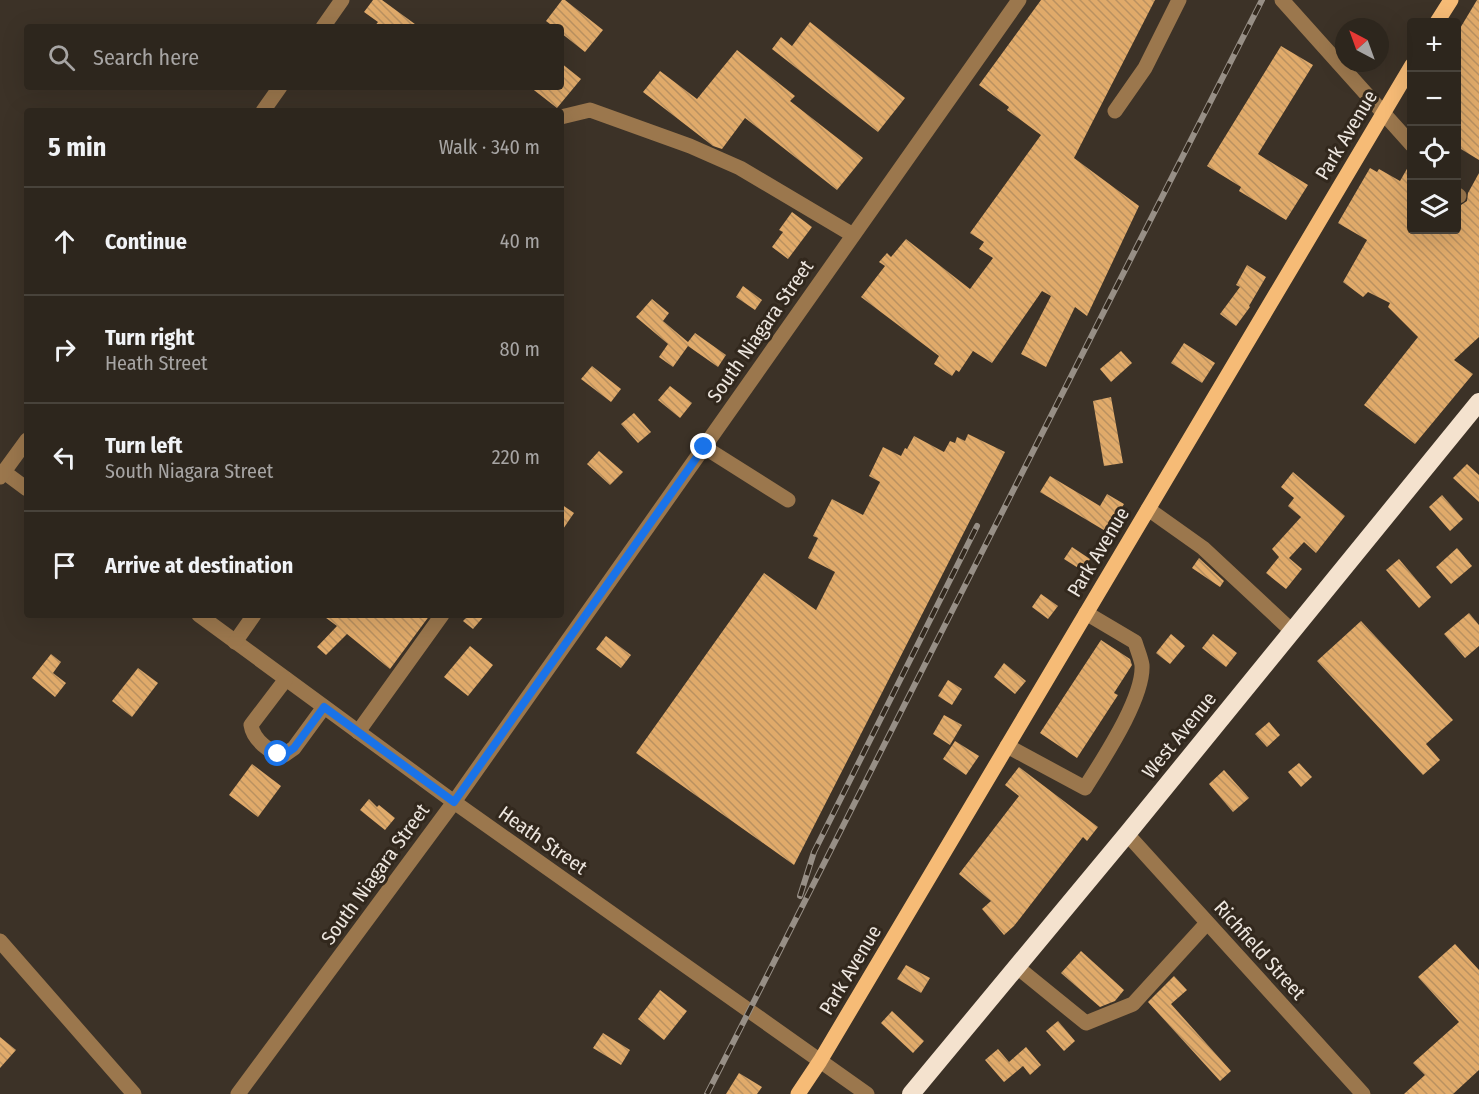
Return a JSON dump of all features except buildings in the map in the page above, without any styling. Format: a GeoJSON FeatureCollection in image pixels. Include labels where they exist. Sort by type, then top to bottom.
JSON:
{"type":"FeatureCollection","features":[{"type":"Feature","properties":{"kind":"highway","name":"West Avenue"},"geometry":{"type":"LineString","coordinates":[[912,1094],[1479,402]]}},
{"type":"Feature","properties":{"kind":"main road"},"geometry":{"type":"LineString","coordinates":[[1440,18],[1451,0]]}},
{"type":"Feature","properties":{"kind":"main road","name":"Park Avenue"},"geometry":{"type":"LineString","coordinates":[[798,1094],[820,1061],[1408,72]]}},
{"type":"Feature","properties":{"kind":"main road","name":"Park Avenue"},"geometry":{"type":"LineString","coordinates":[[804,1094],[820,1061]]}},
{"type":"Feature","properties":{"kind":"street"},"geometry":{"type":"LineString","coordinates":[[325,24],[342,0]]}},
{"type":"Feature","properties":{"kind":"street","name":"South Niagara Street"},"geometry":{"type":"LineString","coordinates":[[238,1094],[454,802],[1019,0]]}},
{"type":"Feature","properties":{"kind":"street"},"geometry":{"type":"LineString","coordinates":[[1115,111],[1145,69],[1179,0]]}},
{"type":"Feature","properties":{"kind":"street"},"geometry":{"type":"LineString","coordinates":[[1282,0],[1407,140]]}},
{"type":"Feature","properties":{"kind":"street"},"geometry":{"type":"LineString","coordinates":[[265,108],[278,90]]}},
{"type":"Feature","properties":{"kind":"street"},"geometry":{"type":"LineString","coordinates":[[564,116],[590,110],[690,146],[740,168],[853,235]]}},
{"type":"Feature","properties":{"kind":"street"},"geometry":{"type":"LineString","coordinates":[[24,444],[2,475],[24,487]]}},
{"type":"Feature","properties":{"kind":"street"},"geometry":{"type":"LineString","coordinates":[[704,447],[788,500]]}},
{"type":"Feature","properties":{"kind":"street"},"geometry":{"type":"LineString","coordinates":[[1148,509],[1203,549],[1293,631]]}},
{"type":"Feature","properties":{"kind":"street"},"geometry":{"type":"LineString","coordinates":[[1007,746],[1085,788],[1091,779],[1117,734],[1137,691],[1142,665],[1135,642],[1086,613]]}},
{"type":"Feature","properties":{"kind":"street","name":"Heath Street"},"geometry":{"type":"LineString","coordinates":[[203,618],[454,802],[867,1094]]}},
{"type":"Feature","properties":{"kind":"street"},"geometry":{"type":"LineString","coordinates":[[235,642],[252,618]]}},
{"type":"Feature","properties":{"kind":"street"},"geometry":{"type":"LineString","coordinates":[[358,732],[439,618]]}},
{"type":"Feature","properties":{"kind":"street"},"geometry":{"type":"LineString","coordinates":[[286,679],[250,725],[257,740],[278,754],[284,755],[294,748],[324,707]]}},
{"type":"Feature","properties":{"kind":"street","name":"Richfield Street"},"geometry":{"type":"LineString","coordinates":[[1127,834],[1363,1094]]}},
{"type":"Feature","properties":{"kind":"street"},"geometry":{"type":"LineString","coordinates":[[1017,967],[1086,1023],[1133,1004],[1208,923]]}},
{"type":"Feature","properties":{"kind":"street"},"geometry":{"type":"LineString","coordinates":[[0,941],[134,1094]]}},
{"type":"Feature","properties":{"kind":"railway"},"geometry":{"type":"LineString","coordinates":[[707,1094],[1262,0]]}},
{"type":"Feature","properties":{"kind":"railway"},"geometry":{"type":"LineString","coordinates":[[800,896],[814,852],[977,526]]}},
{"type":"Feature","properties":{"kind":"route"},"geometry":{"type":"LineString","coordinates":[[278,754],[284,755],[294,748],[324,707],[454,802],[704,447]]}}]}
